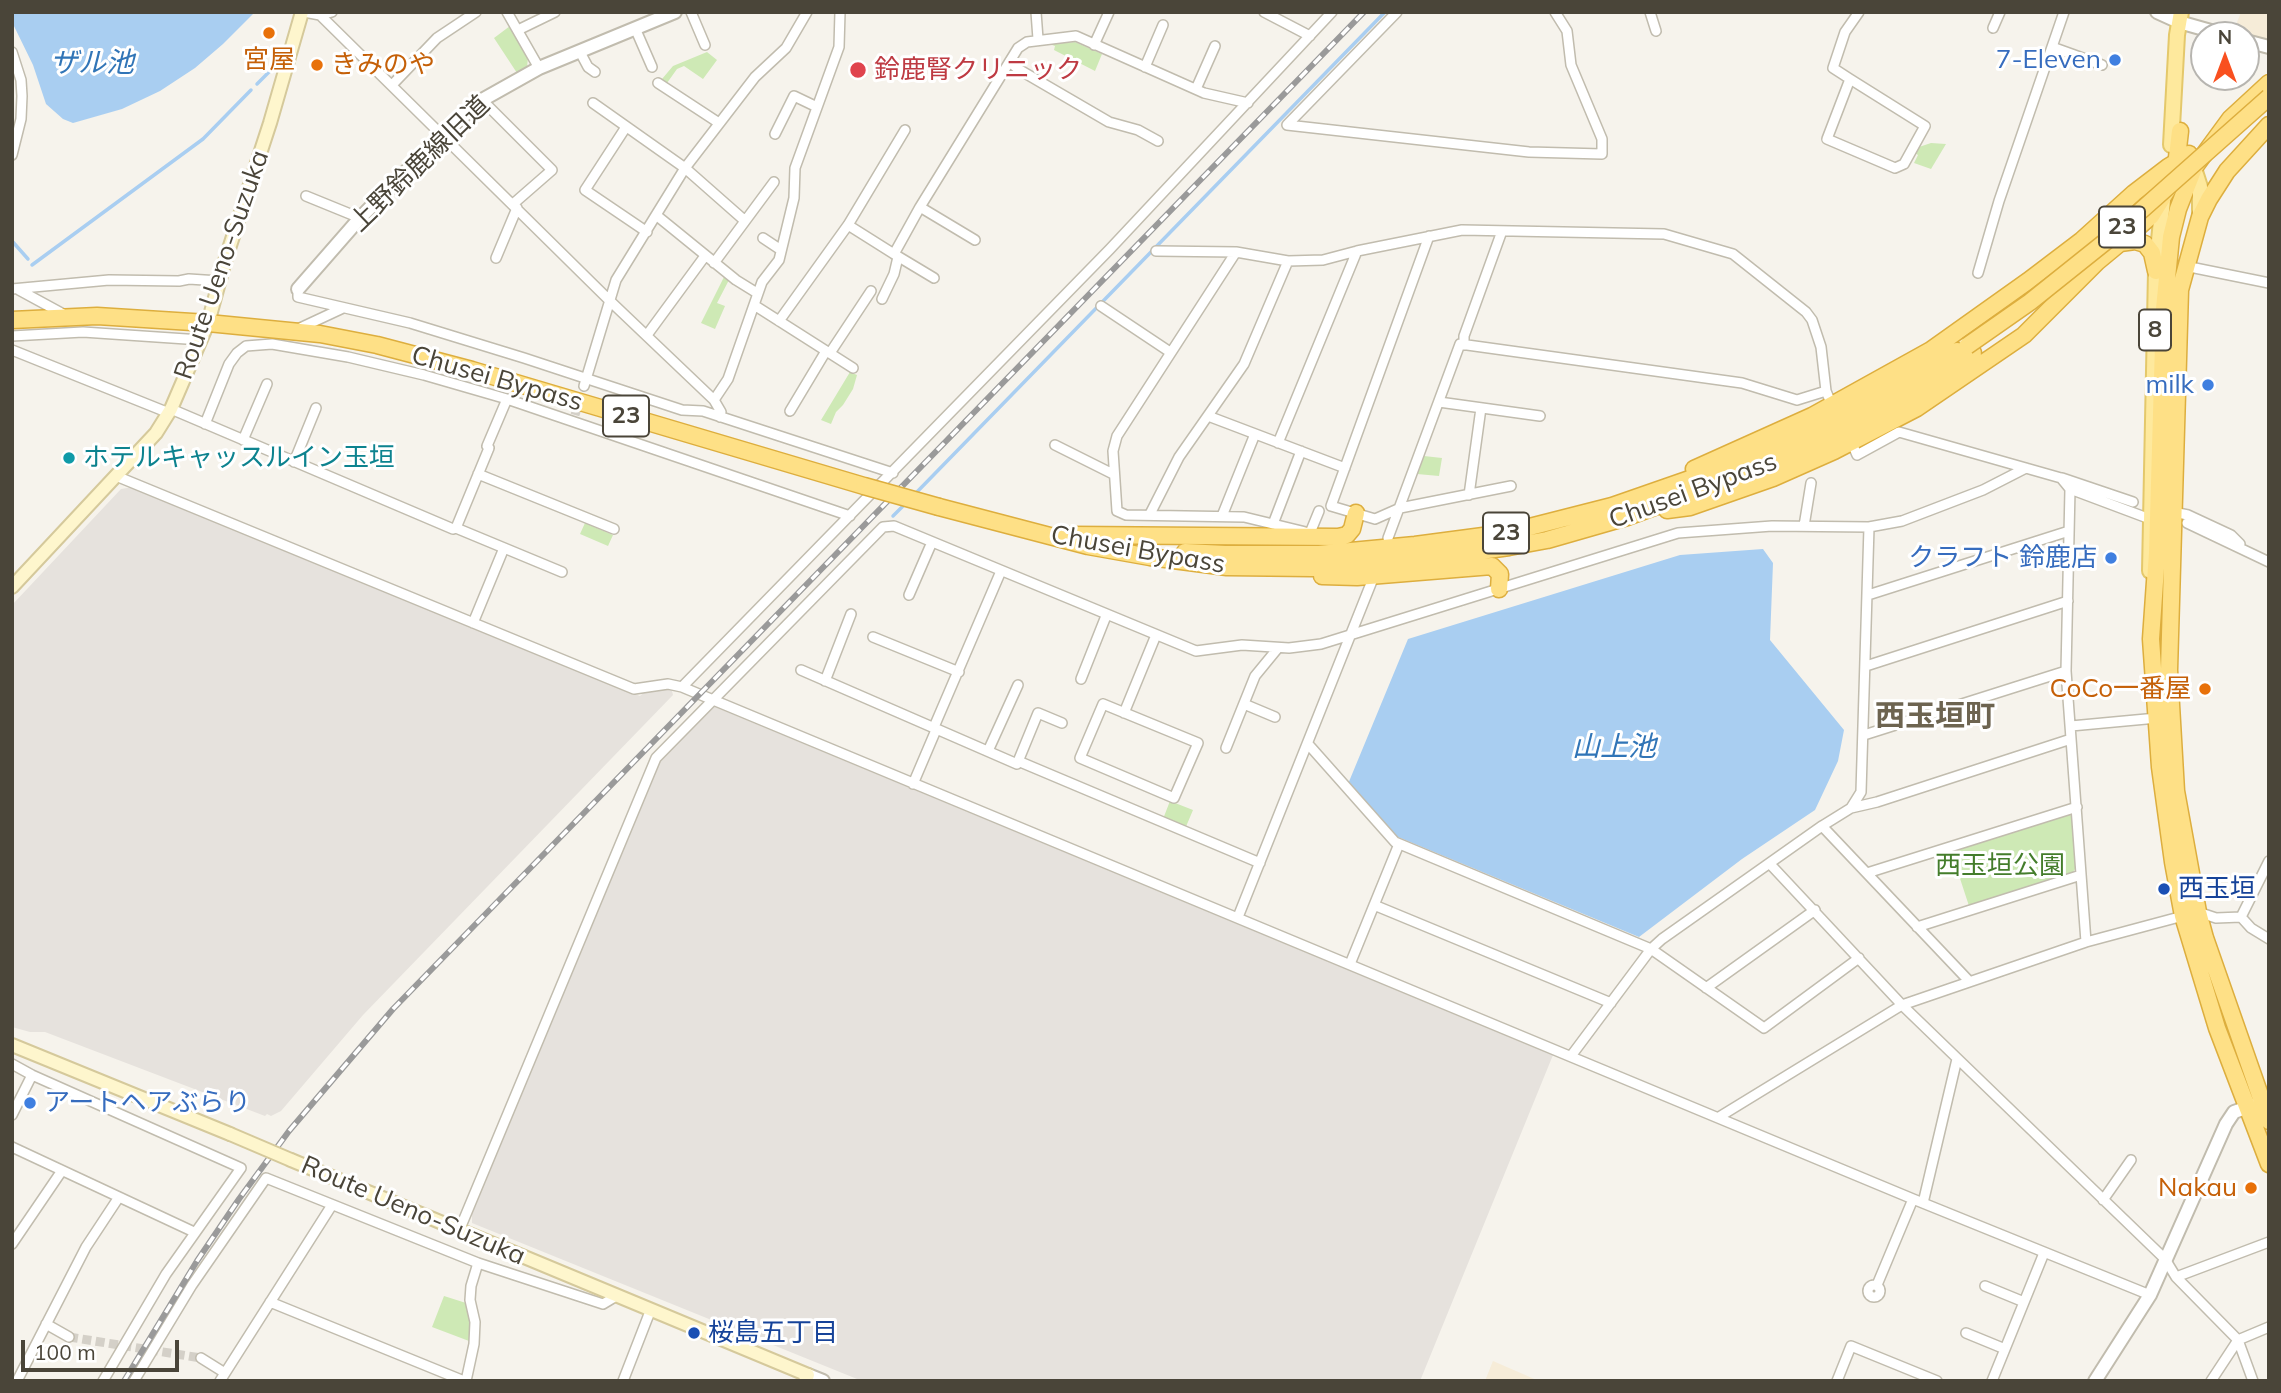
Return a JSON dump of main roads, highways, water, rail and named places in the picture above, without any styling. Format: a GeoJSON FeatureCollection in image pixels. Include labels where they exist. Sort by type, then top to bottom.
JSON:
{"type":"FeatureCollection","features":[{"type":"Feature","properties":{"kind":"highway","name":"23"},"geometry":{"type":"LineString","coordinates":[[2269,83],[2182,163],[2178,209],[2167,267],[2157,553],[2151,639],[2166,819],[2191,914],[2205,938],[2255,1104],[2269,1164]]}},
{"type":"Feature","properties":{"kind":"highway","name":"Chusei Bypass"},"geometry":{"type":"LineString","coordinates":[[12,320],[97,316],[208,323],[293,331],[366,343],[437,360],[939,507],[1088,546],[1150,557],[1247,567],[1312,568],[1456,554],[1547,540],[1628,517],[1768,465],[1814,445],[1909,395],[2110,238],[2269,97]]}},
{"type":"Feature","properties":{"kind":"highway","name":"Chusei Bypass"},"geometry":{"type":"LineString","coordinates":[[1010,525],[1150,549],[1225,554],[1319,554],[1506,533],[1612,506],[1747,459],[1806,434],[1970,349],[2038,305],[2150,214],[2269,108]]}},
{"type":"Feature","properties":{"kind":"highway","name":"23"},"geometry":{"type":"LineString","coordinates":[[2191,914],[2172,752],[2169,670],[2178,304],[2185,266],[2200,217],[2227,171],[2269,125]]}},
{"type":"Feature","properties":{"kind":"highway"},"geometry":{"type":"LineString","coordinates":[[1628,517],[1690,507],[1744,489],[1834,451],[1917,408],[2024,335],[2097,262],[2151,216],[2182,163],[2180,131]]}},
{"type":"Feature","properties":{"kind":"highway"},"geometry":{"type":"LineString","coordinates":[[1612,506],[1812,416],[1931,350],[2039,273],[2182,163]]}},
{"type":"Feature","properties":{"kind":"highway"},"geometry":{"type":"LineString","coordinates":[[2120,243],[2135,241],[2145,244],[2152,253],[2157,271]]}},
{"type":"Feature","properties":{"kind":"highway"},"geometry":{"type":"LineString","coordinates":[[1065,535],[1338,537],[1347,535],[1352,529],[1356,513]]}},
{"type":"Feature","properties":{"kind":"highway"},"geometry":{"type":"LineString","coordinates":[[1247,567],[1296,574],[1357,577],[1492,566],[1500,574],[1499,589]]}},
{"type":"Feature","properties":{"kind":"highway","name":"23"},"geometry":{"type":"LineString","coordinates":[[2255,1104],[2269,1121]]}},
{"type":"Feature","properties":{"kind":"main road","name":"Route Ueno-Suzuka"},"geometry":{"type":"LineString","coordinates":[[12,587],[156,433],[170,411],[208,323],[303,12]]}},
{"type":"Feature","properties":{"kind":"main road"},"geometry":{"type":"LineString","coordinates":[[2180,131],[2182,17]]}},
{"type":"Feature","properties":{"kind":"main road"},"geometry":{"type":"LineString","coordinates":[[2182,17],[2173,124],[2182,163],[2201,196],[2200,217]]}},
{"type":"Feature","properties":{"kind":"main road","name":"8"},"geometry":{"type":"LineString","coordinates":[[2151,639],[2150,519],[2157,271],[2163,199]]}},
{"type":"Feature","properties":{"kind":"main road","name":"Route Ueno-Suzuka"},"geometry":{"type":"LineString","coordinates":[[12,1045],[618,1295],[806,1378]]}},
{"type":"Feature","properties":{"kind":"water","name":"ザル池"},"geometry":{"type":"Polygon","coordinates":[[[12,12],[255,12],[195,68],[160,91],[122,109],[73,123],[63,119],[46,104],[33,65],[12,22],[12,12]]]}},
{"type":"Feature","properties":{"kind":"water","name":"山上池"},"geometry":{"type":"Polygon","coordinates":[[[1763,549],[1773,563],[1770,640],[1844,730],[1838,761],[1815,810],[1742,859],[1639,937],[1398,837],[1348,784],[1408,639],[1680,555],[1763,549]]]}},
{"type":"Feature","properties":{"kind":"waterway"},"geometry":{"type":"LineString","coordinates":[[914,495],[1385,12]]}},
{"type":"Feature","properties":{"kind":"waterway"},"geometry":{"type":"LineString","coordinates":[[257,84],[272,69]]}},
{"type":"Feature","properties":{"kind":"waterway"},"geometry":{"type":"LineString","coordinates":[[32,265],[203,139],[251,90]]}},
{"type":"Feature","properties":{"kind":"waterway"},"geometry":{"type":"LineString","coordinates":[[12,241],[28,259]]}},
{"type":"Feature","properties":{"kind":"waterway"},"geometry":{"type":"LineString","coordinates":[[893,516],[906,503]]}},
{"type":"Feature","properties":{"kind":"tunnel"},"geometry":{"type":"LineString","coordinates":[[575,415],[584,386]]}},
{"type":"Feature","properties":{"kind":"tunnel"},"geometry":{"type":"LineString","coordinates":[[69,1337],[201,1358]]}},
{"type":"Feature","properties":{"kind":"railway"},"geometry":{"type":"LineString","coordinates":[[124,1381],[197,1261],[239,1199],[289,1131],[393,1009],[1364,12]]}},
{"type":"Feature","properties":{"kind":"place","name":"宮屋"},"geometry":{"type":"Point","coordinates":[269,33]}},
{"type":"Feature","properties":{"kind":"place","name":"7-Eleven"},"geometry":{"type":"Point","coordinates":[2115,60]}},
{"type":"Feature","properties":{"kind":"place","name":"きみのや"},"geometry":{"type":"Point","coordinates":[317,65]}},
{"type":"Feature","properties":{"kind":"place","name":"鈴鹿腎クリニック"},"geometry":{"type":"Point","coordinates":[858,70]}},
{"type":"Feature","properties":{"kind":"place","name":"milk"},"geometry":{"type":"Point","coordinates":[2208,385]}},
{"type":"Feature","properties":{"kind":"place","name":"ホテルキャッスルイン玉垣"},"geometry":{"type":"Point","coordinates":[69,458]}},
{"type":"Feature","properties":{"kind":"place","name":"クラフト 鈴鹿店"},"geometry":{"type":"Point","coordinates":[2111,558]}},
{"type":"Feature","properties":{"kind":"place","name":"CoCo一番屋"},"geometry":{"type":"Point","coordinates":[2205,689]}},
{"type":"Feature","properties":{"kind":"place","name":"西玉垣"},"geometry":{"type":"Point","coordinates":[2164,889]}},
{"type":"Feature","properties":{"kind":"place","name":"アートヘアぶらり"},"geometry":{"type":"Point","coordinates":[30,1103]}},
{"type":"Feature","properties":{"kind":"place","name":"Nakau"},"geometry":{"type":"Point","coordinates":[2251,1188]}},
{"type":"Feature","properties":{"kind":"place","name":"桜島五丁目"},"geometry":{"type":"Point","coordinates":[694,1333]}},
{"type":"Feature","properties":{"kind":"district","name":"西玉垣町"},"geometry":{"type":"Point","coordinates":[1935,717]}},
{"type":"Feature","properties":{"kind":"park label","name":"西玉垣公園"},"geometry":{"type":"Point","coordinates":[2000,866]}}]}
